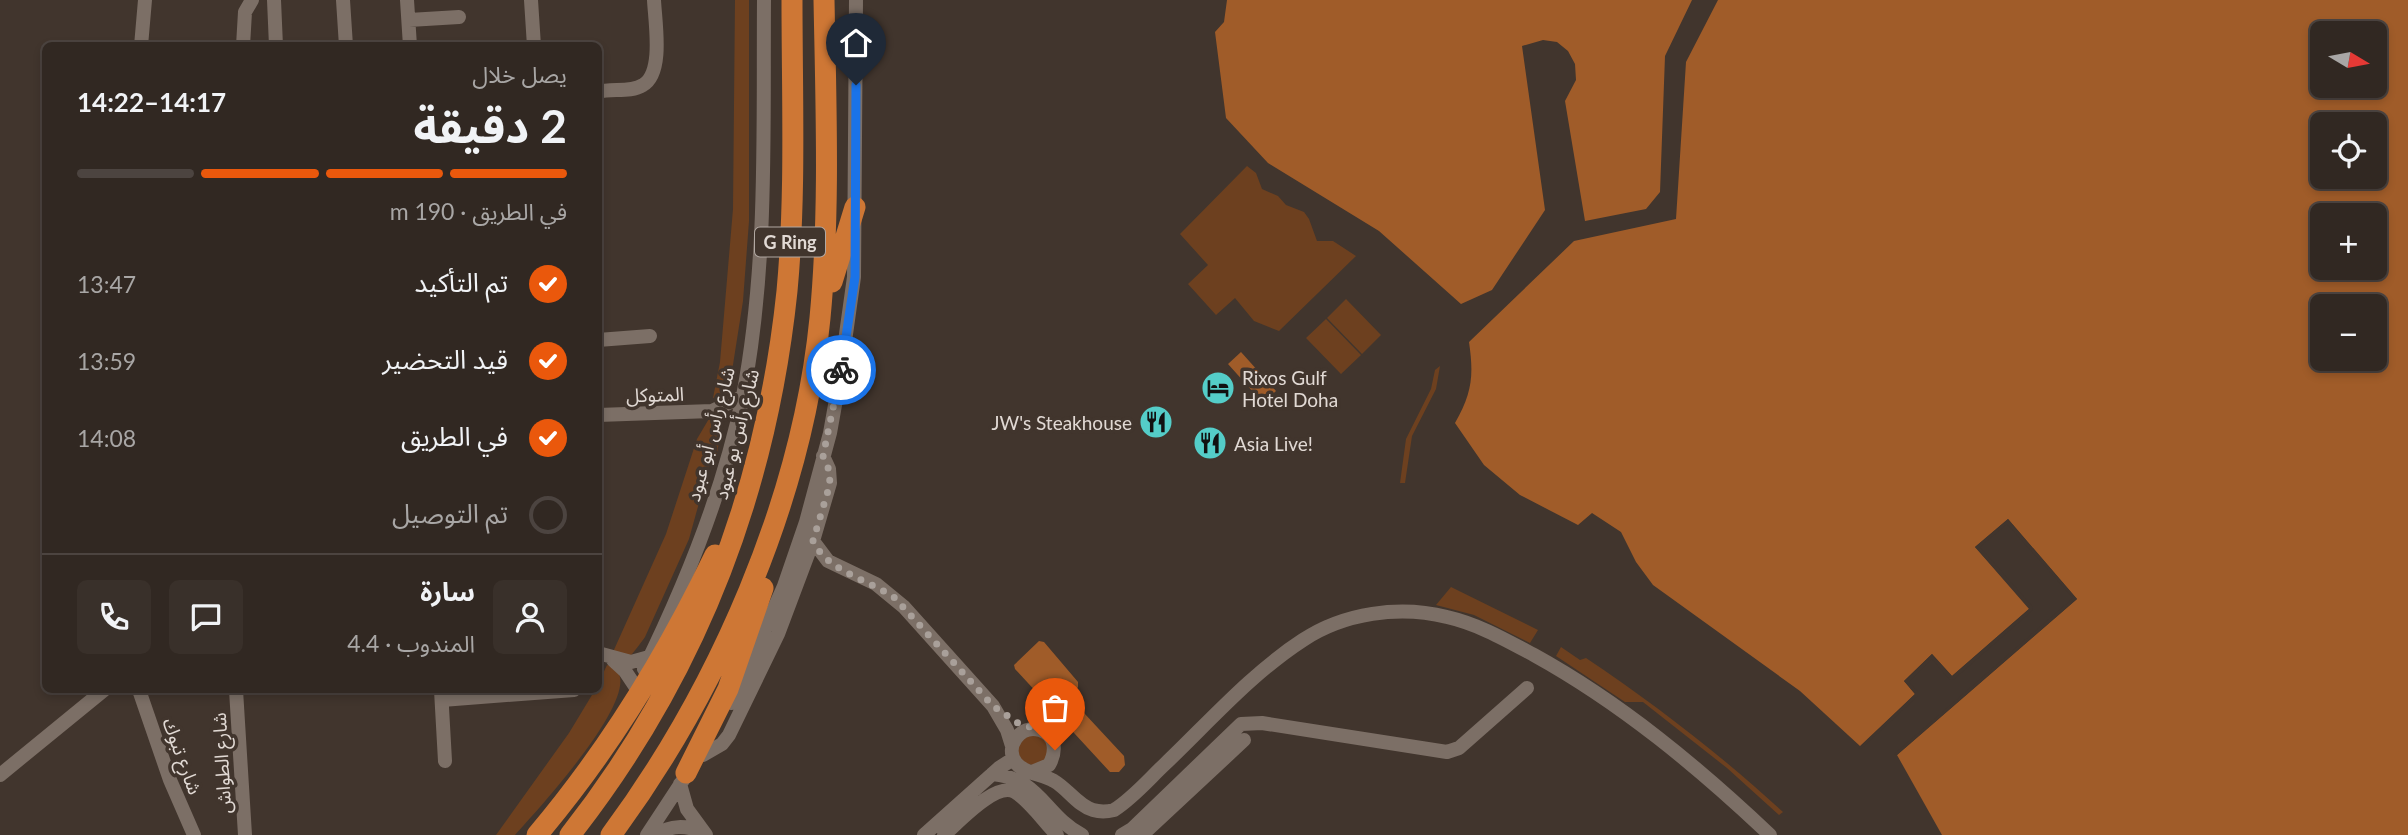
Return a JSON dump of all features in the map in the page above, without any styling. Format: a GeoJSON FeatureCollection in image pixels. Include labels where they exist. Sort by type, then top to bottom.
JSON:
{"type":"FeatureCollection","features":[{"type":"Feature","properties":{"kind":"highway","name":"شارع رأس بو عبود"},"geometry":{"type":"LineString","coordinates":[[570,835],[631,753],[670,686],[719,580],[751,481],[774,383],[787,290],[793,175],[792,0]]}},
{"type":"Feature","properties":{"kind":"highway","name":"G Ring"},"geometry":{"type":"LineString","coordinates":[[611,835],[679,730],[720,653],[759,566],[804,415],[820,321],[827,204],[824,0]]}},
{"type":"Feature","properties":{"kind":"highway"},"geometry":{"type":"LineString","coordinates":[[820,321],[855,207]]}},
{"type":"Feature","properties":{"kind":"highway"},"geometry":{"type":"LineString","coordinates":[[683,778],[737,668],[769,567],[787,479]]}},
{"type":"Feature","properties":{"kind":"highway"},"geometry":{"type":"LineString","coordinates":[[537,835],[613,733],[663,652],[751,481]]}},
{"type":"Feature","properties":{"kind":"street"},"geometry":{"type":"LineString","coordinates":[[141,42],[145,0]]}},
{"type":"Feature","properties":{"kind":"street"},"geometry":{"type":"LineString","coordinates":[[243,42],[245,12],[252,0]]}},
{"type":"Feature","properties":{"kind":"street"},"geometry":{"type":"LineString","coordinates":[[274,0],[276,42]]}},
{"type":"Feature","properties":{"kind":"street"},"geometry":{"type":"LineString","coordinates":[[343,0],[346,42]]}},
{"type":"Feature","properties":{"kind":"street"},"geometry":{"type":"LineString","coordinates":[[407,0],[410,42]]}},
{"type":"Feature","properties":{"kind":"street"},"geometry":{"type":"LineString","coordinates":[[531,0],[534,42]]}},
{"type":"Feature","properties":{"kind":"street"},"geometry":{"type":"LineString","coordinates":[[602,91],[642,86],[653,76],[657,48],[654,0]]}},
{"type":"Feature","properties":{"kind":"street","name":"شارع رأس أبو عبود"},"geometry":{"type":"LineString","coordinates":[[613,733],[704,528],[743,396],[760,264],[764,0]]}},
{"type":"Feature","properties":{"kind":"street"},"geometry":{"type":"LineString","coordinates":[[647,835],[683,778],[703,755],[745,676],[784,586],[806,522],[823,456],[840,377],[855,277],[856,0]]}},
{"type":"Feature","properties":{"kind":"street"},"geometry":{"type":"LineString","coordinates":[[409,20],[459,16]]}},
{"type":"Feature","properties":{"kind":"street"},"geometry":{"type":"LineString","coordinates":[[602,340],[650,336]]}},
{"type":"Feature","properties":{"kind":"street","name":"المتوكل"},"geometry":{"type":"LineString","coordinates":[[602,415],[712,411],[743,396]]}},
{"type":"Feature","properties":{"kind":"street","name":"المتوكل"},"geometry":{"type":"LineString","coordinates":[[712,411],[734,431]]}},
{"type":"Feature","properties":{"kind":"street"},"geometry":{"type":"LineString","coordinates":[[703,755],[722,744],[729,735],[778,634],[813,541],[830,484],[829,470],[823,456]]}},
{"type":"Feature","properties":{"kind":"street"},"geometry":{"type":"LineString","coordinates":[[813,541],[822,556],[838,568],[876,584],[895,598],[993,706],[1007,730],[1013,762],[1029,786],[1072,829],[1082,835]]}},
{"type":"Feature","properties":{"kind":"street"},"geometry":{"type":"LineString","coordinates":[[801,573],[821,568],[838,568]]}},
{"type":"Feature","properties":{"kind":"street"},"geometry":{"type":"LineString","coordinates":[[1013,762],[1053,780],[1069,791],[1084,807],[1104,812],[1114,810],[1262,673],[1305,639],[1335,623],[1354,618],[1388,612],[1412,612],[1444,616],[1478,627],[1582,682],[1706,777],[1770,835]]}},
{"type":"Feature","properties":{"kind":"street"},"geometry":{"type":"LineString","coordinates":[[603,655],[631,662],[649,657]]}},
{"type":"Feature","properties":{"kind":"street"},"geometry":{"type":"LineString","coordinates":[[603,655],[625,671],[635,686]]}},
{"type":"Feature","properties":{"kind":"street"},"geometry":{"type":"LineString","coordinates":[[1122,835],[1132,829],[1241,724],[1255,722],[1447,752],[1459,748],[1527,688]]}},
{"type":"Feature","properties":{"kind":"street"},"geometry":{"type":"LineString","coordinates":[[0,775],[100,693]]}},
{"type":"Feature","properties":{"kind":"street","name":"شارع تبوك"},"geometry":{"type":"LineString","coordinates":[[140,693],[170,780],[194,835]]}},
{"type":"Feature","properties":{"kind":"street","name":"شارع الطواش"},"geometry":{"type":"LineString","coordinates":[[236,693],[245,835]]}},
{"type":"Feature","properties":{"kind":"street"},"geometry":{"type":"LineString","coordinates":[[445,761],[441,695],[494,693]]}},
{"type":"Feature","properties":{"kind":"street"},"geometry":{"type":"LineString","coordinates":[[993,706],[1031,729]]}},
{"type":"Feature","properties":{"kind":"street"},"geometry":{"type":"LineString","coordinates":[[924,835],[992,774],[1013,762],[1019,734],[1031,729],[1039,729],[1054,743],[1054,757],[1069,791]]}},
{"type":"Feature","properties":{"kind":"street"},"geometry":{"type":"LineString","coordinates":[[1142,835],[1244,740]]}},
{"type":"Feature","properties":{"kind":"street"},"geometry":{"type":"LineString","coordinates":[[1032,772],[1049,765],[1054,757]]}},
{"type":"Feature","properties":{"kind":"street"},"geometry":{"type":"LineString","coordinates":[[683,778],[685,806],[705,833]]}},
{"type":"Feature","properties":{"kind":"street"},"geometry":{"type":"LineString","coordinates":[[944,835],[991,794],[1006,789],[1017,793],[1057,835]]}},
{"type":"Feature","properties":{"kind":"street"},"geometry":{"type":"LineString","coordinates":[[654,835],[677,826],[691,827],[705,833]]}},
{"type":"Feature","properties":{"kind":"shaded area"},"geometry":{"type":"Polygon","coordinates":[[[735,0],[749,0],[749,221],[743,301],[732,371],[736,379],[729,393],[713,398],[720,362],[733,209],[735,0]]]}},
{"type":"Feature","properties":{"kind":"shaded area"},"geometry":{"type":"Polygon","coordinates":[[[1227,0],[1692,0],[1665,56],[1660,192],[1646,209],[1585,221],[1565,101],[1576,80],[1575,64],[1568,51],[1557,42],[1543,40],[1522,46],[1545,210],[1492,290],[1461,304],[1379,231],[1268,163],[1226,118],[1215,32],[1224,22],[1227,0]]]}},
{"type":"Feature","properties":{"kind":"shaded area"},"geometry":{"type":"Polygon","coordinates":[[[1718,0],[2408,0],[2408,835],[1942,835],[1897,755],[2077,599],[2008,519],[1975,547],[2030,608],[1952,676],[1932,654],[1904,681],[1915,694],[1860,746],[1800,691],[1653,585],[1636,562],[1621,532],[1592,513],[1578,525],[1520,495],[1484,465],[1455,423],[1470,384],[1469,342],[1574,241],[1676,219],[1686,62],[1718,0]]]}},
{"type":"Feature","properties":{"kind":"shaded area"},"geometry":{"type":"Polygon","coordinates":[[[1247,166],[1256,173],[1262,189],[1278,196],[1286,205],[1304,212],[1317,241],[1333,241],[1356,256],[1279,331],[1254,321],[1235,298],[1216,315],[1188,284],[1208,265],[1180,234],[1247,166]]]}},
{"type":"Feature","properties":{"kind":"shaded area"},"geometry":{"type":"Polygon","coordinates":[[[1346,299],[1381,335],[1362,354],[1327,318],[1346,299]]]}},
{"type":"Feature","properties":{"kind":"shaded area"},"geometry":{"type":"Polygon","coordinates":[[[1326,319],[1361,355],[1341,374],[1306,338],[1326,319]]]}},
{"type":"Feature","properties":{"kind":"shaded area"},"geometry":{"type":"Polygon","coordinates":[[[1241,352],[1276,391],[1263,403],[1228,364],[1241,352]]]}},
{"type":"Feature","properties":{"kind":"shaded area"},"geometry":{"type":"Polygon","coordinates":[[[1440,366],[1436,389],[1412,436],[1405,483],[1400,483],[1406,439],[1431,389],[1435,370],[1440,366]]]}},
{"type":"Feature","properties":{"kind":"shaded area"},"geometry":{"type":"Polygon","coordinates":[[[710,417],[719,429],[719,442],[717,453],[712,456],[689,539],[645,637],[630,656],[613,652],[666,534],[697,439],[710,417]]]}},
{"type":"Feature","properties":{"kind":"shaded area"},"geometry":{"type":"Polygon","coordinates":[[[1451,587],[1538,630],[1530,643],[1474,615],[1436,605],[1451,587]]]}},
{"type":"Feature","properties":{"kind":"shaded area"},"geometry":{"type":"Polygon","coordinates":[[[1039,641],[1044,642],[1078,682],[1071,699],[1124,756],[1125,765],[1119,772],[1110,772],[1015,669],[1014,665],[1039,641]]]}},
{"type":"Feature","properties":{"kind":"shaded area"},"geometry":{"type":"Polygon","coordinates":[[[1561,647],[1580,660],[1586,658],[1663,712],[1736,770],[1783,812],[1779,815],[1727,768],[1643,702],[1625,702],[1556,656],[1561,647]]]}},
{"type":"Feature","properties":{"kind":"shaded area"},"geometry":{"type":"Polygon","coordinates":[[[607,665],[619,675],[618,694],[588,748],[515,835],[496,835],[569,733],[593,693],[602,693],[602,676],[607,665]]]}},
{"type":"Feature","properties":{"kind":"shaded area"},"geometry":{"type":"Polygon","coordinates":[[[1033,735],[1043,740],[1048,750],[1043,760],[1033,765],[1023,760],[1018,750],[1023,740],[1033,735]]]}},
{"type":"Feature","properties":{"kind":"pier"},"geometry":{"type":"Polygon","coordinates":[[[2008,519],[2077,599],[1897,755],[1894,754],[2073,598],[2007,524],[1980,547],[2033,610],[1953,680],[1949,679],[1932,659],[1909,682],[1918,692],[1918,696],[1858,749],[1915,694],[1904,681],[1932,654],[1952,676],[2029,609],[1975,547],[2008,519]]]}},
{"type":"Feature","properties":{"kind":"way so far"},"geometry":{"type":"LineString","coordinates":[[841,370],[830,433],[823,456],[829,470],[830,484],[813,541],[817,549],[838,568],[876,584],[895,598],[993,706],[1018,723],[1045,732],[1054,743],[1055,750]]}},
{"type":"Feature","properties":{"kind":"place","name":"Rixos Gulf Hotel Doha"},"geometry":{"type":"Point","coordinates":[1218,388]}},
{"type":"Feature","properties":{"kind":"place","name":"JW's Steakhouse"},"geometry":{"type":"Point","coordinates":[1156,422]}},
{"type":"Feature","properties":{"kind":"place","name":"Asia Live!"},"geometry":{"type":"Point","coordinates":[1210,443]}},
{"type":"Feature","properties":{"kind":"route"},"geometry":{"type":"LineString","coordinates":[[841,370],[855,277],[856,85]]}}]}
